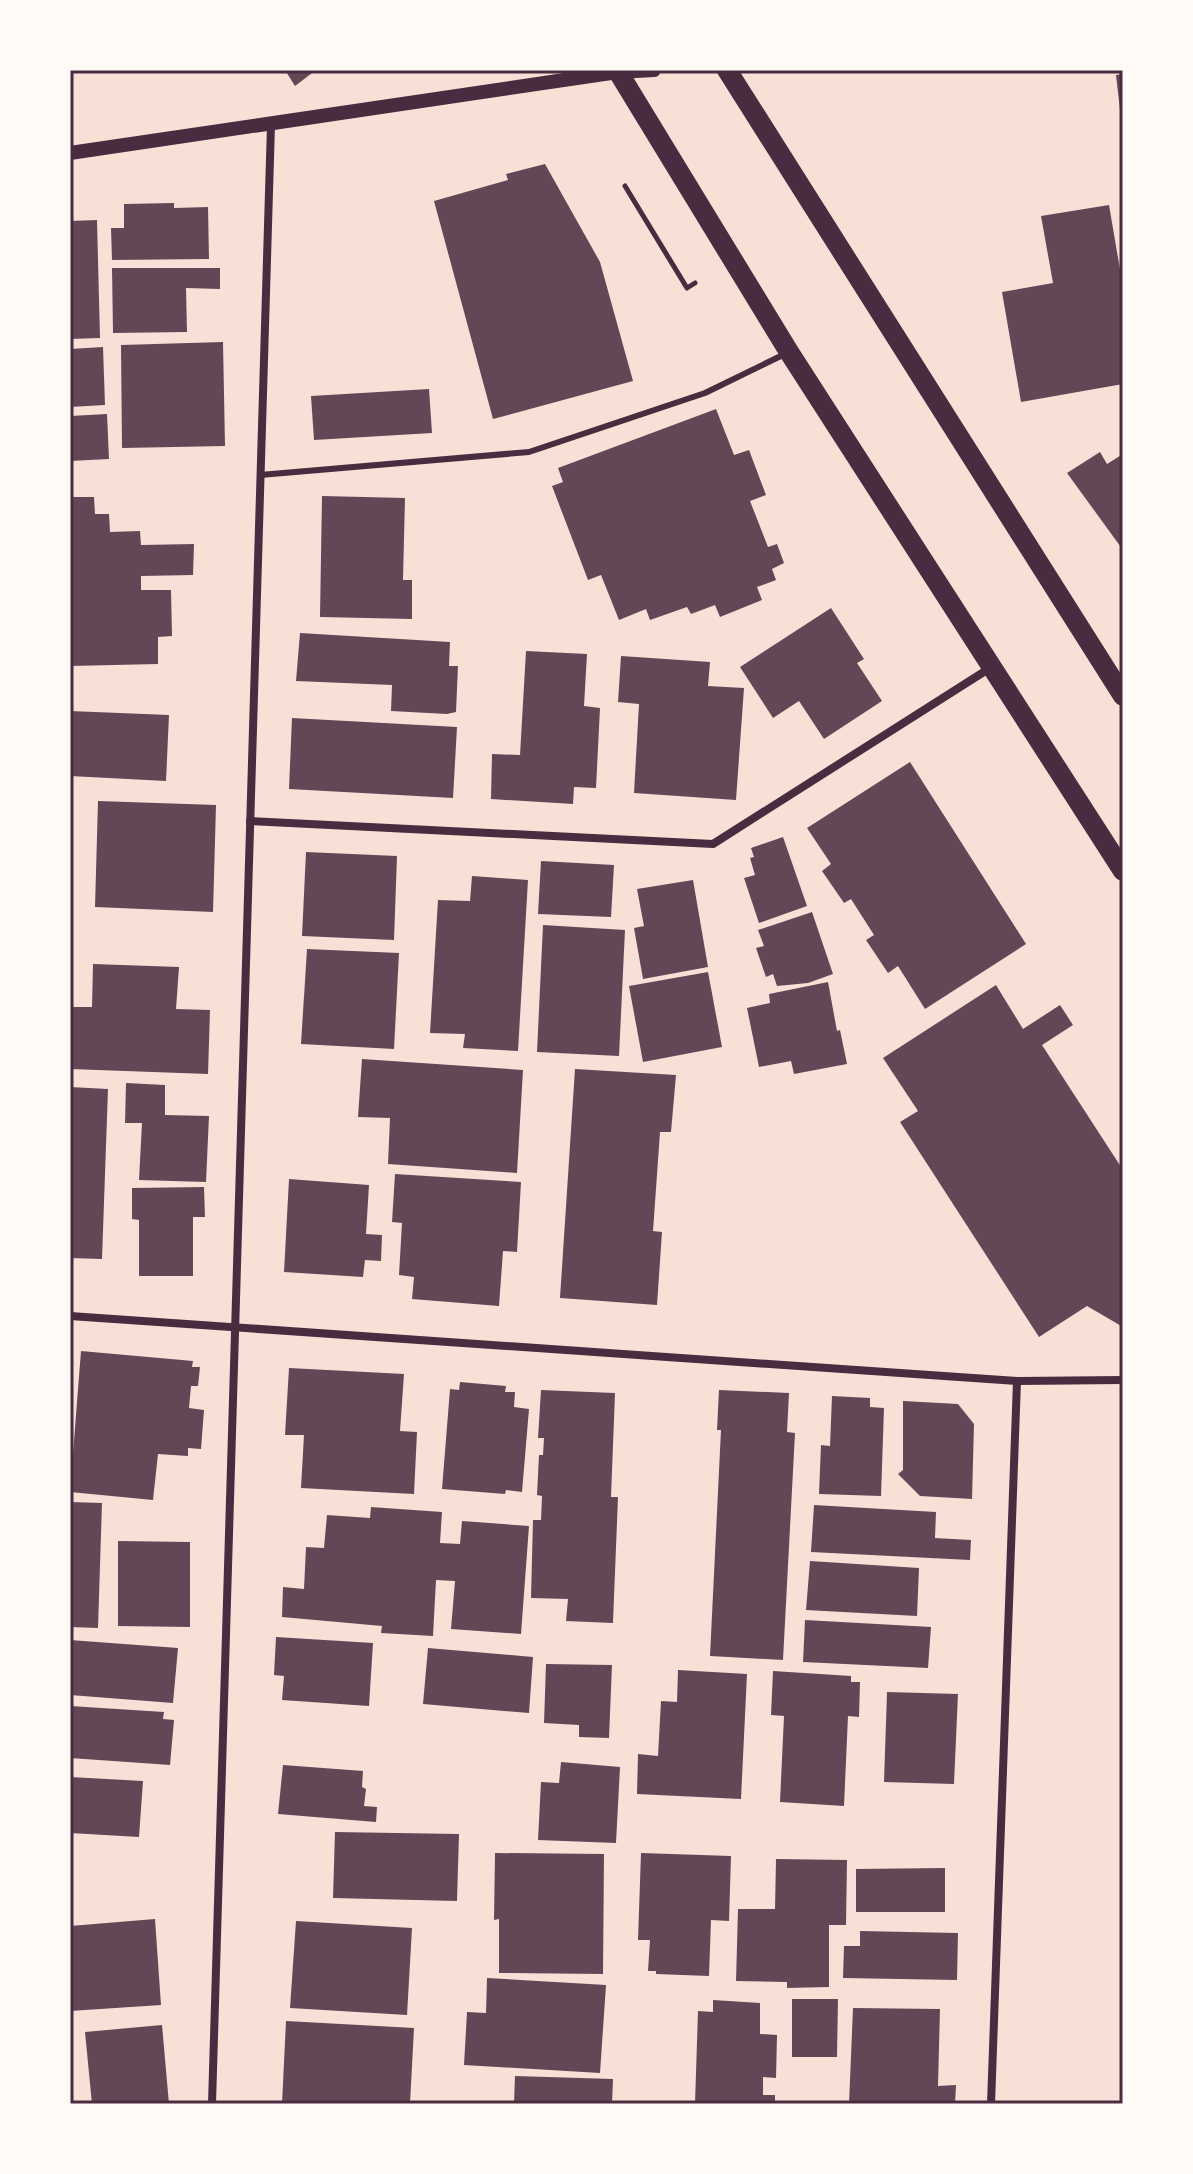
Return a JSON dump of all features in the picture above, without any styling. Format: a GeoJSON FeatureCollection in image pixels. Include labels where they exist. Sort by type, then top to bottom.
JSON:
{"type":"FeatureCollection","features":[{"type":"Feature","properties":{"kind":"main road"},"geometry":{"type":"LineString","coordinates":[[727,70],[1123,696]]}},
{"type":"Feature","properties":{"kind":"main road"},"geometry":{"type":"LineString","coordinates":[[618,71],[789,352],[1123,871]]}},
{"type":"Feature","properties":{"kind":"street"},"geometry":{"type":"LineString","coordinates":[[70,153],[618,71],[654,70]]}},
{"type":"Feature","properties":{"kind":"street"},"geometry":{"type":"LineString","coordinates":[[212,2104],[271,125]]}},
{"type":"Feature","properties":{"kind":"street"},"geometry":{"type":"LineString","coordinates":[[250,821],[713,844],[992,667]]}},
{"type":"Feature","properties":{"kind":"street"},"geometry":{"type":"LineString","coordinates":[[70,1316],[1017,1381],[1123,1380]]}},
{"type":"Feature","properties":{"kind":"street"},"geometry":{"type":"LineString","coordinates":[[991,2104],[1017,1381]]}},
{"type":"Feature","properties":{"kind":"lane"},"geometry":{"type":"LineString","coordinates":[[260,475],[529,452],[705,393],[789,352]]}},
{"type":"Feature","properties":{"kind":"path"},"geometry":{"type":"LineString","coordinates":[[625,186],[687,288]]}},
{"type":"Feature","properties":{"kind":"building"},"geometry":{"type":"Polygon","coordinates":[[[285,70],[316,70],[295,86],[285,70]]]}},
{"type":"Feature","properties":{"kind":"building"},"geometry":{"type":"Polygon","coordinates":[[[1123,74],[1123,117],[1121,118],[1116,75],[1123,74]]]}},
{"type":"Feature","properties":{"kind":"building"},"geometry":{"type":"Polygon","coordinates":[[[545,164],[600,262],[633,381],[493,419],[434,201],[508,180],[506,174],[545,164]]]}},
{"type":"Feature","properties":{"kind":"building"},"geometry":{"type":"Polygon","coordinates":[[[174,203],[174,208],[208,207],[209,259],[112,260],[111,228],[124,228],[124,204],[174,203]]]}},
{"type":"Feature","properties":{"kind":"building"},"geometry":{"type":"Polygon","coordinates":[[[1109,205],[1123,287],[1123,384],[1021,402],[1002,292],[1053,283],[1041,216],[1109,205]]]}},
{"type":"Feature","properties":{"kind":"building"},"geometry":{"type":"Polygon","coordinates":[[[97,220],[100,338],[70,339],[70,221],[97,220]]]}},
{"type":"Feature","properties":{"kind":"building"},"geometry":{"type":"Polygon","coordinates":[[[112,268],[220,268],[220,289],[186,288],[187,332],[113,333],[112,268]]]}},
{"type":"Feature","properties":{"kind":"building"},"geometry":{"type":"Polygon","coordinates":[[[223,342],[225,446],[122,448],[121,345],[223,342]]]}},
{"type":"Feature","properties":{"kind":"building"},"geometry":{"type":"Polygon","coordinates":[[[103,347],[105,405],[70,407],[70,349],[103,347]]]}},
{"type":"Feature","properties":{"kind":"building"},"geometry":{"type":"Polygon","coordinates":[[[429,389],[432,433],[314,440],[311,396],[429,389]]]}},
{"type":"Feature","properties":{"kind":"building"},"geometry":{"type":"Polygon","coordinates":[[[716,409],[734,455],[749,450],[766,495],[750,501],[768,547],[777,544],[784,563],[772,569],[776,580],[757,587],[762,600],[720,617],[715,605],[691,614],[687,607],[650,620],[646,609],[619,620],[601,575],[588,580],[552,486],[563,482],[558,468],[716,409]]]}},
{"type":"Feature","properties":{"kind":"building"},"geometry":{"type":"Polygon","coordinates":[[[107,414],[109,459],[70,461],[70,416],[107,414]]]}},
{"type":"Feature","properties":{"kind":"building"},"geometry":{"type":"Polygon","coordinates":[[[1100,452],[1107,464],[1123,454],[1123,550],[1067,473],[1100,452]]]}},
{"type":"Feature","properties":{"kind":"building"},"geometry":{"type":"Polygon","coordinates":[[[322,496],[405,498],[403,580],[412,580],[412,619],[320,617],[322,496]]]}},
{"type":"Feature","properties":{"kind":"building"},"geometry":{"type":"Polygon","coordinates":[[[70,497],[94,497],[95,514],[109,514],[110,532],[140,531],[141,545],[194,544],[193,575],[141,576],[141,590],[171,590],[172,636],[158,637],[158,664],[70,666],[70,497]]]}},
{"type":"Feature","properties":{"kind":"building"},"geometry":{"type":"Polygon","coordinates":[[[831,608],[864,659],[857,663],[882,701],[824,739],[799,701],[773,718],[740,667],[831,608]]]}},
{"type":"Feature","properties":{"kind":"building"},"geometry":{"type":"Polygon","coordinates":[[[300,633],[450,642],[449,666],[458,666],[456,712],[391,711],[392,685],[296,681],[300,633]]]}},
{"type":"Feature","properties":{"kind":"building"},"geometry":{"type":"Polygon","coordinates":[[[526,651],[587,654],[584,706],[600,708],[596,788],[574,787],[573,804],[491,799],[492,754],[520,755],[526,651]]]}},
{"type":"Feature","properties":{"kind":"building"},"geometry":{"type":"Polygon","coordinates":[[[621,656],[710,662],[708,686],[744,688],[736,800],[634,793],[639,704],[618,702],[621,656]]]}},
{"type":"Feature","properties":{"kind":"building"},"geometry":{"type":"Polygon","coordinates":[[[70,711],[169,715],[166,781],[70,776],[70,711]]]}},
{"type":"Feature","properties":{"kind":"building"},"geometry":{"type":"Polygon","coordinates":[[[292,718],[457,727],[453,798],[289,789],[292,718]]]}},
{"type":"Feature","properties":{"kind":"building"},"geometry":{"type":"Polygon","coordinates":[[[910,762],[1026,944],[925,1009],[898,966],[888,973],[866,940],[874,935],[851,899],[844,903],[822,871],[831,864],[807,828],[910,762]]]}},
{"type":"Feature","properties":{"kind":"building"},"geometry":{"type":"Polygon","coordinates":[[[98,801],[216,805],[213,912],[95,907],[98,801]]]}},
{"type":"Feature","properties":{"kind":"building"},"geometry":{"type":"Polygon","coordinates":[[[783,837],[807,906],[759,923],[744,878],[755,875],[750,858],[754,857],[751,848],[783,837]]]}},
{"type":"Feature","properties":{"kind":"building"},"geometry":{"type":"Polygon","coordinates":[[[306,852],[397,856],[394,940],[302,936],[306,852]]]}},
{"type":"Feature","properties":{"kind":"building"},"geometry":{"type":"Polygon","coordinates":[[[541,861],[614,865],[611,917],[538,914],[541,861]]]}},
{"type":"Feature","properties":{"kind":"building"},"geometry":{"type":"Polygon","coordinates":[[[472,876],[528,880],[518,1051],[463,1048],[465,1034],[430,1033],[438,900],[470,901],[472,876]]]}},
{"type":"Feature","properties":{"kind":"building"},"geometry":{"type":"Polygon","coordinates":[[[693,880],[708,967],[643,979],[634,928],[644,926],[637,889],[693,880]]]}},
{"type":"Feature","properties":{"kind":"building"},"geometry":{"type":"Polygon","coordinates":[[[812,912],[833,974],[808,983],[777,986],[773,974],[766,977],[756,948],[764,946],[758,930],[812,912]]]}},
{"type":"Feature","properties":{"kind":"building"},"geometry":{"type":"Polygon","coordinates":[[[543,925],[625,930],[619,1056],[537,1052],[543,925]]]}},
{"type":"Feature","properties":{"kind":"building"},"geometry":{"type":"Polygon","coordinates":[[[307,949],[399,953],[394,1049],[301,1044],[307,949]]]}},
{"type":"Feature","properties":{"kind":"building"},"geometry":{"type":"Polygon","coordinates":[[[93,964],[179,967],[176,1009],[210,1010],[208,1074],[70,1069],[70,1007],[92,1007],[93,964]]]}},
{"type":"Feature","properties":{"kind":"building"},"geometry":{"type":"Polygon","coordinates":[[[708,972],[722,1047],[643,1062],[629,986],[708,972]]]}},
{"type":"Feature","properties":{"kind":"building"},"geometry":{"type":"Polygon","coordinates":[[[828,982],[847,1064],[794,1074],[791,1061],[759,1067],[747,1008],[770,1003],[769,994],[828,982]]]}},
{"type":"Feature","properties":{"kind":"building"},"geometry":{"type":"Polygon","coordinates":[[[996,985],[1023,1029],[1060,1005],[1073,1025],[1042,1045],[1123,1170],[1123,1327],[1087,1306],[1039,1337],[900,1122],[918,1111],[883,1058],[996,985]]]}},
{"type":"Feature","properties":{"kind":"building"},"geometry":{"type":"Polygon","coordinates":[[[362,1059],[523,1070],[517,1173],[388,1164],[390,1118],[358,1117],[362,1059]]]}},
{"type":"Feature","properties":{"kind":"building"},"geometry":{"type":"Polygon","coordinates":[[[575,1069],[676,1075],[671,1132],[660,1132],[653,1231],[662,1232],[657,1305],[560,1298],[575,1069]]]}},
{"type":"Feature","properties":{"kind":"building"},"geometry":{"type":"Polygon","coordinates":[[[126,1083],[165,1085],[165,1115],[209,1116],[206,1182],[139,1180],[142,1123],[125,1123],[126,1083]]]}},
{"type":"Feature","properties":{"kind":"building"},"geometry":{"type":"Polygon","coordinates":[[[70,1087],[108,1089],[102,1259],[70,1258],[70,1087]]]}},
{"type":"Feature","properties":{"kind":"building"},"geometry":{"type":"Polygon","coordinates":[[[395,1174],[521,1182],[517,1252],[503,1251],[499,1306],[412,1299],[414,1277],[399,1275],[402,1223],[392,1222],[395,1174]]]}},
{"type":"Feature","properties":{"kind":"building"},"geometry":{"type":"Polygon","coordinates":[[[289,1179],[369,1185],[366,1234],[382,1235],[381,1261],[365,1260],[363,1277],[284,1272],[289,1179]]]}},
{"type":"Feature","properties":{"kind":"building"},"geometry":{"type":"Polygon","coordinates":[[[204,1187],[205,1217],[193,1217],[193,1276],[139,1276],[139,1220],[132,1219],[132,1188],[204,1187]]]}},
{"type":"Feature","properties":{"kind":"building"},"geometry":{"type":"Polygon","coordinates":[[[81,1351],[193,1361],[192,1367],[200,1367],[198,1386],[191,1386],[189,1408],[204,1410],[201,1449],[188,1448],[188,1456],[158,1454],[153,1500],[70,1492],[81,1351]]]}},
{"type":"Feature","properties":{"kind":"building"},"geometry":{"type":"Polygon","coordinates":[[[289,1368],[404,1374],[400,1431],[417,1432],[414,1494],[301,1488],[304,1435],[285,1435],[289,1368]]]}},
{"type":"Feature","properties":{"kind":"building"},"geometry":{"type":"Polygon","coordinates":[[[460,1382],[506,1386],[505,1392],[515,1392],[514,1407],[529,1409],[522,1492],[506,1490],[505,1494],[442,1489],[450,1389],[459,1390],[460,1382]]]}},
{"type":"Feature","properties":{"kind":"building"},"geometry":{"type":"Polygon","coordinates":[[[541,1390],[615,1393],[611,1497],[618,1497],[613,1623],[566,1621],[568,1599],[531,1598],[533,1520],[541,1520],[542,1496],[537,1495],[539,1455],[543,1455],[544,1438],[538,1438],[541,1390]]]}},
{"type":"Feature","properties":{"kind":"building"},"geometry":{"type":"Polygon","coordinates":[[[719,1390],[789,1393],[787,1432],[795,1433],[783,1660],[710,1656],[721,1430],[717,1430],[719,1390]]]}},
{"type":"Feature","properties":{"kind":"building"},"geometry":{"type":"Polygon","coordinates":[[[832,1396],[870,1398],[870,1407],[884,1408],[881,1496],[819,1494],[821,1445],[830,1446],[832,1396]]]}},
{"type":"Feature","properties":{"kind":"building"},"geometry":{"type":"Polygon","coordinates":[[[903,1401],[958,1404],[974,1424],[972,1499],[920,1496],[898,1474],[903,1470],[903,1401]]]}},
{"type":"Feature","properties":{"kind":"building"},"geometry":{"type":"Polygon","coordinates":[[[70,1502],[102,1503],[98,1628],[70,1627],[70,1502]]]}},
{"type":"Feature","properties":{"kind":"building"},"geometry":{"type":"Polygon","coordinates":[[[814,1505],[936,1512],[935,1538],[971,1540],[970,1560],[811,1552],[814,1505]]]}},
{"type":"Feature","properties":{"kind":"building"},"geometry":{"type":"Polygon","coordinates":[[[371,1507],[442,1512],[440,1543],[460,1544],[462,1521],[529,1526],[521,1634],[451,1629],[455,1581],[436,1580],[433,1636],[381,1633],[382,1626],[282,1617],[283,1587],[304,1589],[306,1547],[324,1548],[327,1515],[370,1518],[371,1507]]]}},
{"type":"Feature","properties":{"kind":"building"},"geometry":{"type":"Polygon","coordinates":[[[118,1541],[190,1542],[190,1627],[118,1626],[118,1541]]]}},
{"type":"Feature","properties":{"kind":"building"},"geometry":{"type":"Polygon","coordinates":[[[810,1561],[919,1568],[917,1616],[806,1610],[810,1561]]]}},
{"type":"Feature","properties":{"kind":"building"},"geometry":{"type":"Polygon","coordinates":[[[805,1620],[931,1627],[928,1668],[803,1662],[805,1620]]]}},
{"type":"Feature","properties":{"kind":"building"},"geometry":{"type":"Polygon","coordinates":[[[276,1637],[373,1643],[369,1706],[282,1700],[284,1676],[274,1675],[276,1637]]]}},
{"type":"Feature","properties":{"kind":"building"},"geometry":{"type":"Polygon","coordinates":[[[70,1640],[178,1648],[173,1703],[70,1695],[70,1640]]]}},
{"type":"Feature","properties":{"kind":"building"},"geometry":{"type":"Polygon","coordinates":[[[428,1648],[533,1657],[529,1713],[423,1704],[428,1648]]]}},
{"type":"Feature","properties":{"kind":"building"},"geometry":{"type":"Polygon","coordinates":[[[546,1664],[612,1665],[609,1738],[579,1737],[579,1725],[544,1723],[546,1664]]]}},
{"type":"Feature","properties":{"kind":"building"},"geometry":{"type":"Polygon","coordinates":[[[678,1670],[747,1674],[741,1799],[637,1794],[638,1754],[658,1756],[661,1701],[677,1702],[678,1670]]]}},
{"type":"Feature","properties":{"kind":"building"},"geometry":{"type":"Polygon","coordinates":[[[773,1671],[851,1676],[851,1682],[860,1682],[859,1717],[848,1716],[844,1806],[780,1802],[784,1716],[771,1715],[773,1671]]]}},
{"type":"Feature","properties":{"kind":"building"},"geometry":{"type":"Polygon","coordinates":[[[887,1692],[958,1694],[954,1784],[884,1782],[887,1692]]]}},
{"type":"Feature","properties":{"kind":"building"},"geometry":{"type":"Polygon","coordinates":[[[70,1706],[164,1712],[163,1719],[174,1720],[170,1765],[70,1758],[70,1706]]]}},
{"type":"Feature","properties":{"kind":"building"},"geometry":{"type":"Polygon","coordinates":[[[561,1762],[620,1767],[616,1843],[538,1840],[541,1782],[559,1783],[561,1762]]]}},
{"type":"Feature","properties":{"kind":"building"},"geometry":{"type":"Polygon","coordinates":[[[283,1765],[363,1771],[362,1787],[366,1789],[364,1806],[377,1807],[376,1822],[278,1814],[283,1765]]]}},
{"type":"Feature","properties":{"kind":"building"},"geometry":{"type":"Polygon","coordinates":[[[70,1777],[143,1781],[139,1837],[70,1833],[70,1777]]]}},
{"type":"Feature","properties":{"kind":"building"},"geometry":{"type":"Polygon","coordinates":[[[335,1832],[459,1834],[457,1901],[333,1898],[335,1832]]]}},
{"type":"Feature","properties":{"kind":"building"},"geometry":{"type":"Polygon","coordinates":[[[495,1853],[604,1854],[603,1974],[499,1973],[499,1919],[494,1920],[495,1853]]]}},
{"type":"Feature","properties":{"kind":"building"},"geometry":{"type":"Polygon","coordinates":[[[641,1853],[731,1856],[729,1921],[711,1920],[709,1976],[648,1971],[650,1940],[638,1940],[641,1853]]]}},
{"type":"Feature","properties":{"kind":"building"},"geometry":{"type":"Polygon","coordinates":[[[776,1859],[847,1860],[846,1925],[829,1925],[829,1987],[787,1988],[787,1982],[736,1981],[738,1909],[775,1909],[776,1859]]]}},
{"type":"Feature","properties":{"kind":"building"},"geometry":{"type":"Polygon","coordinates":[[[945,1868],[945,1912],[856,1912],[856,1869],[945,1868]]]}},
{"type":"Feature","properties":{"kind":"building"},"geometry":{"type":"Polygon","coordinates":[[[155,1919],[161,2005],[70,2011],[70,1926],[155,1919]]]}},
{"type":"Feature","properties":{"kind":"building"},"geometry":{"type":"Polygon","coordinates":[[[296,1921],[412,1928],[407,2015],[290,2008],[296,1921]]]}},
{"type":"Feature","properties":{"kind":"building"},"geometry":{"type":"Polygon","coordinates":[[[860,1931],[958,1933],[957,1980],[843,1978],[844,1946],[860,1946],[860,1931]]]}},
{"type":"Feature","properties":{"kind":"building"},"geometry":{"type":"Polygon","coordinates":[[[487,1978],[606,1985],[600,2073],[464,2065],[467,2012],[486,2013],[487,1978]]]}},
{"type":"Feature","properties":{"kind":"building"},"geometry":{"type":"Polygon","coordinates":[[[792,1999],[838,1999],[837,2057],[792,2057],[792,1999]]]}},
{"type":"Feature","properties":{"kind":"building"},"geometry":{"type":"Polygon","coordinates":[[[713,2000],[760,2003],[760,2034],[777,2035],[776,2078],[763,2077],[763,2095],[775,2095],[775,2104],[695,2104],[698,2011],[713,2012],[713,2000]]]}},
{"type":"Feature","properties":{"kind":"building"},"geometry":{"type":"Polygon","coordinates":[[[853,2008],[940,2009],[938,2086],[956,2085],[955,2104],[849,2104],[853,2008]]]}},
{"type":"Feature","properties":{"kind":"building"},"geometry":{"type":"Polygon","coordinates":[[[286,2021],[414,2028],[410,2104],[282,2104],[286,2021]]]}},
{"type":"Feature","properties":{"kind":"building"},"geometry":{"type":"Polygon","coordinates":[[[162,2025],[169,2104],[92,2104],[85,2032],[162,2025]]]}},
{"type":"Feature","properties":{"kind":"building"},"geometry":{"type":"Polygon","coordinates":[[[515,2076],[613,2079],[612,2104],[514,2104],[515,2076]]]}}]}
